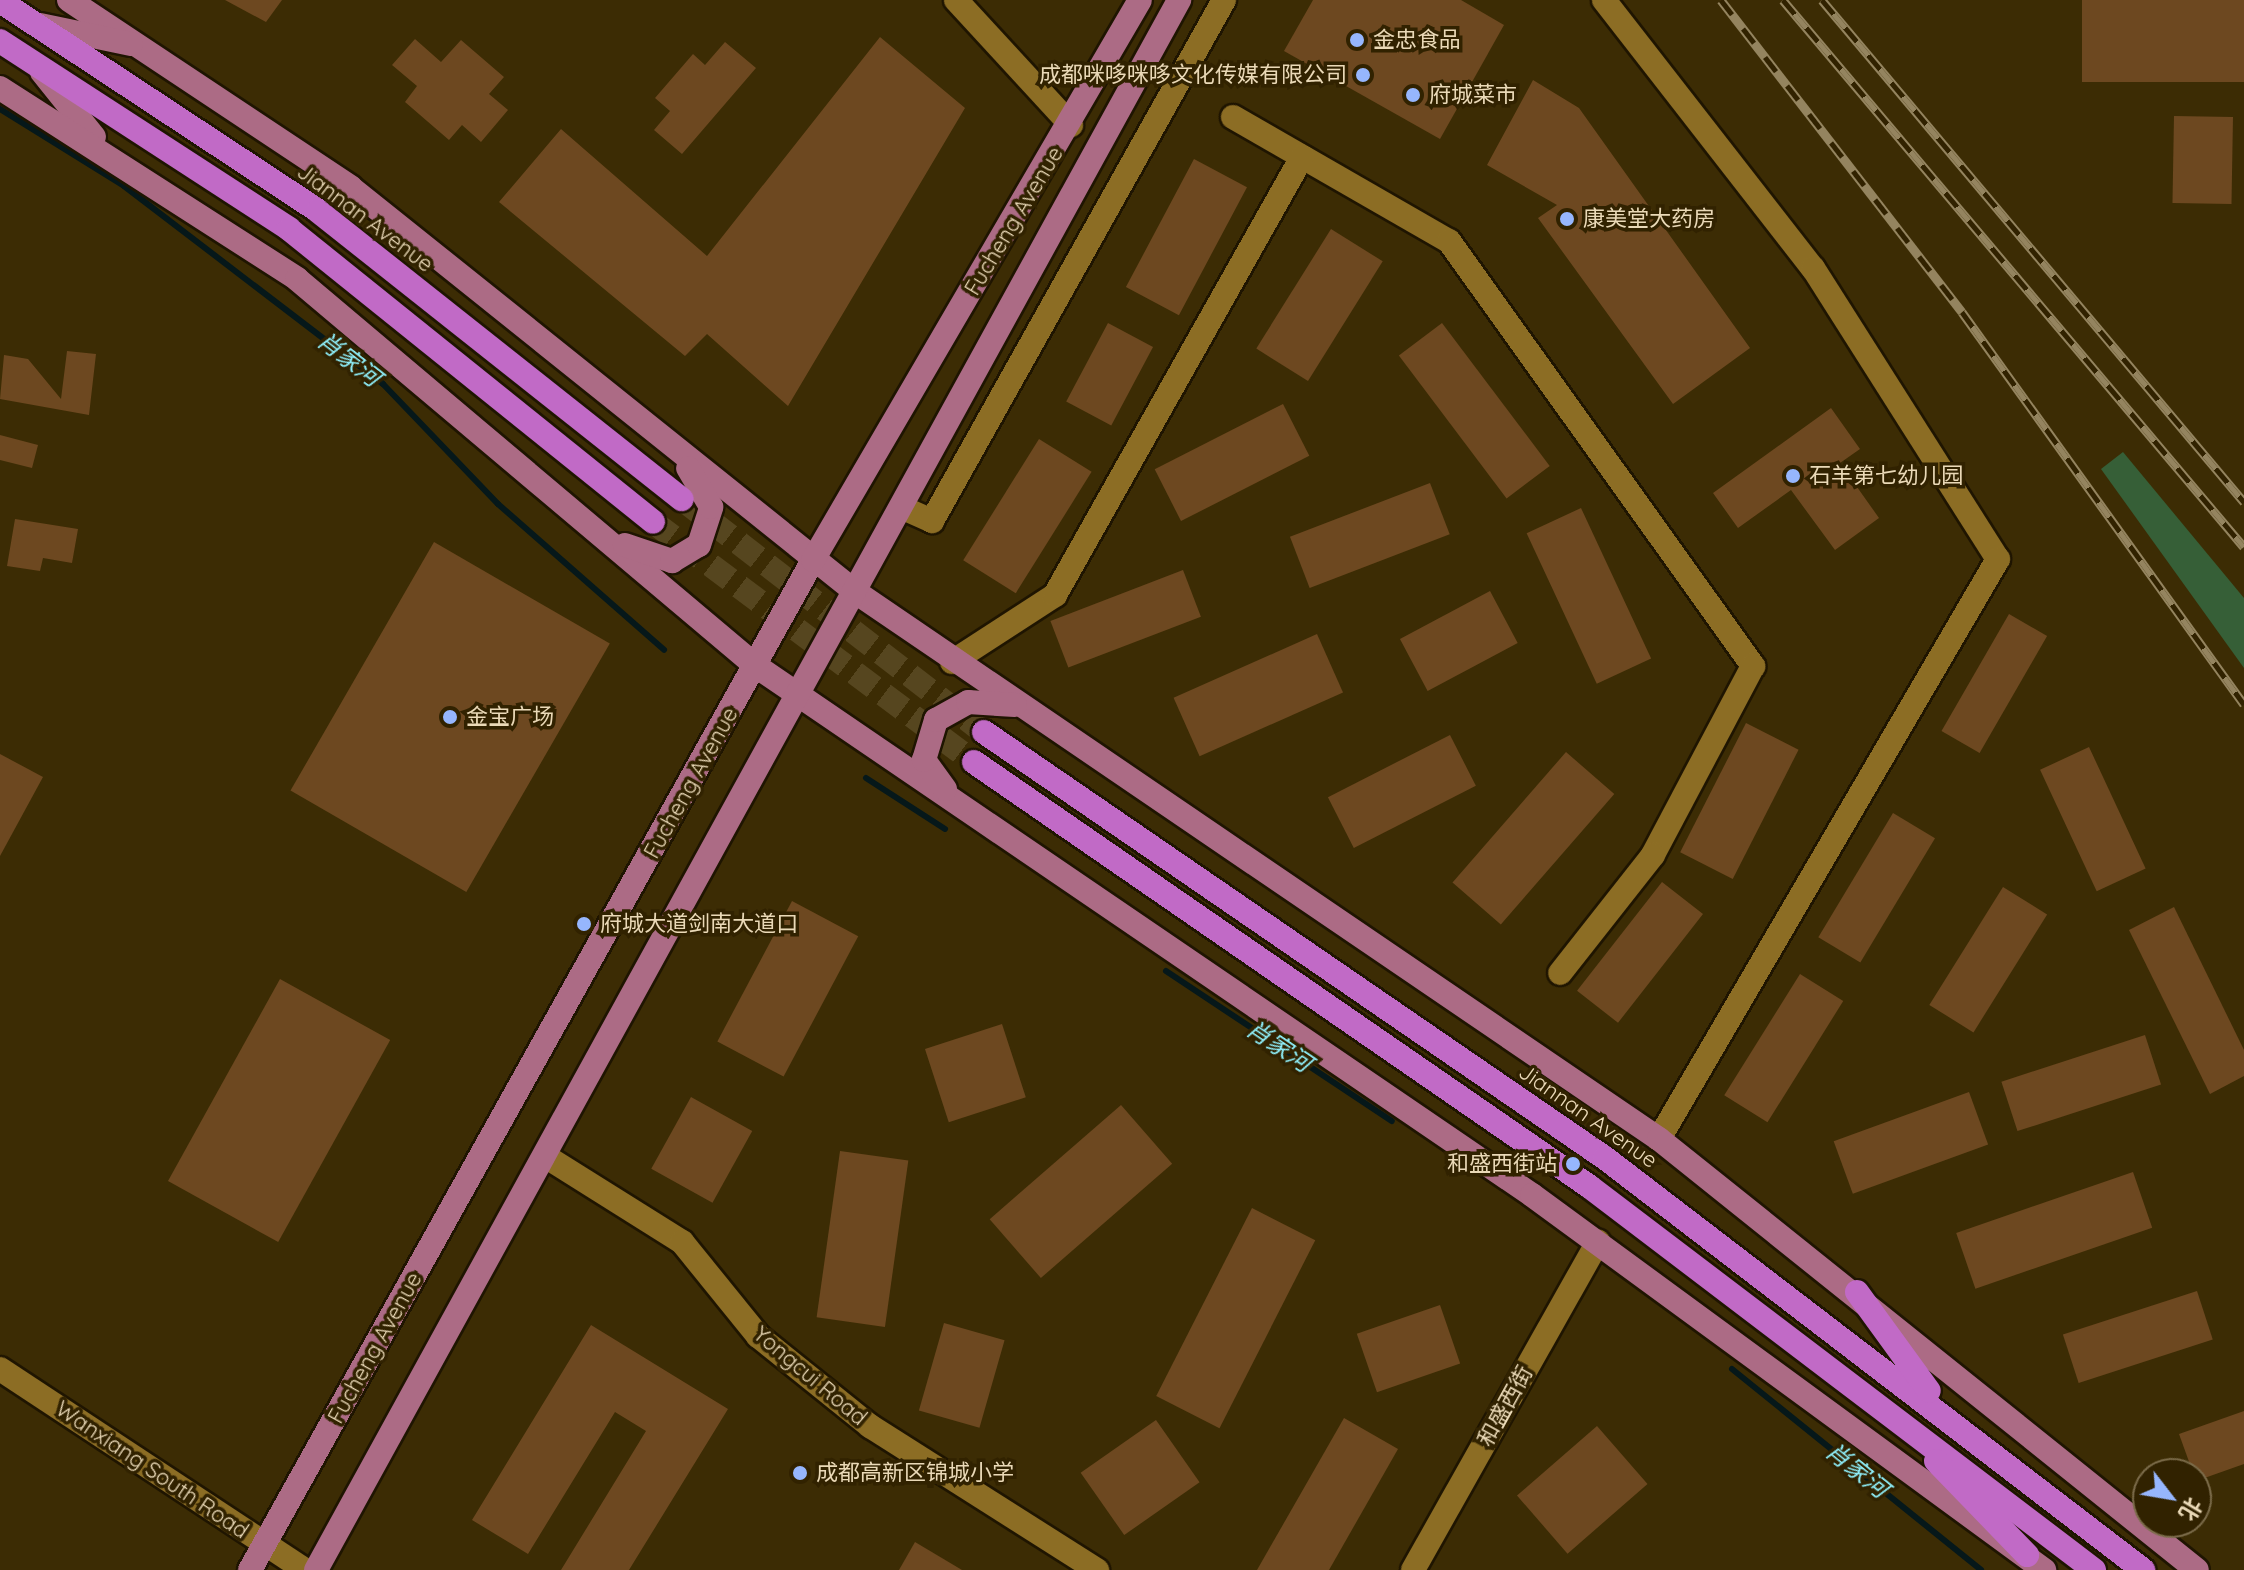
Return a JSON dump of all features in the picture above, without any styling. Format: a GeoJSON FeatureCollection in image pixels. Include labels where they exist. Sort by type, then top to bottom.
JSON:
{"type":"FeatureCollection","features":[{"type":"Feature","properties":{"kind":"highway","name":"Jiannan Avenue"},"geometry":{"type":"LineString","coordinates":[[0,1],[318,211],[682,499]]}},
{"type":"Feature","properties":{"kind":"highway"},"geometry":{"type":"LineString","coordinates":[[0,41],[289,229],[653,522]]}},
{"type":"Feature","properties":{"kind":"highway","name":"Jiannan Avenue"},"geometry":{"type":"LineString","coordinates":[[984,732],[1605,1158],[1945,1412],[2143,1570]]}},
{"type":"Feature","properties":{"kind":"highway"},"geometry":{"type":"LineString","coordinates":[[974,762],[1590,1187],[1895,1414],[2094,1570]]}},
{"type":"Feature","properties":{"kind":"highway"},"geometry":{"type":"LineString","coordinates":[[1857,1292],[1945,1412]]}},
{"type":"Feature","properties":{"kind":"highway"},"geometry":{"type":"LineString","coordinates":[[1895,1414],[2036,1562]]}},
{"type":"Feature","properties":{"kind":"main road"},"geometry":{"type":"LineString","coordinates":[[69,0],[149,48],[350,187],[813,560],[952,662],[1659,1139],[1857,1292],[2197,1570]]}},
{"type":"Feature","properties":{"kind":"main road","name":"Fucheng Avenue"},"geometry":{"type":"LineString","coordinates":[[250,1570],[813,560],[1071,125],[1140,0]]}},
{"type":"Feature","properties":{"kind":"main road","name":"Fucheng Avenue"},"geometry":{"type":"LineString","coordinates":[[316,1570],[857,593],[1179,0]]}},
{"type":"Feature","properties":{"kind":"main road"},"geometry":{"type":"LineString","coordinates":[[40,25],[149,48]]}},
{"type":"Feature","properties":{"kind":"main road"},"geometry":{"type":"LineString","coordinates":[[33,60],[105,150]]}},
{"type":"Feature","properties":{"kind":"main road"},"geometry":{"type":"LineString","coordinates":[[0,88],[105,150],[297,279],[602,533],[756,666],[1598,1242],[2036,1562]]}},
{"type":"Feature","properties":{"kind":"main road"},"geometry":{"type":"LineString","coordinates":[[602,533],[643,555],[672,561],[699,545],[711,507],[673,446]]}},
{"type":"Feature","properties":{"kind":"main road"},"geometry":{"type":"LineString","coordinates":[[958,805],[924,760],[936,720],[968,702],[1017,706]]}},
{"type":"Feature","properties":{"kind":"street"},"geometry":{"type":"LineString","coordinates":[[956,0],[1071,125]]}},
{"type":"Feature","properties":{"kind":"street"},"geometry":{"type":"LineString","coordinates":[[903,508],[932,521],[1224,0]]}},
{"type":"Feature","properties":{"kind":"street"},"geometry":{"type":"LineString","coordinates":[[1604,0],[1813,268],[1998,559],[1659,1139]]}},
{"type":"Feature","properties":{"kind":"street"},"geometry":{"type":"LineString","coordinates":[[1233,117],[1449,241],[1753,666],[1653,855],[1560,973]]}},
{"type":"Feature","properties":{"kind":"street"},"geometry":{"type":"LineString","coordinates":[[952,662],[1055,595],[1302,157]]}},
{"type":"Feature","properties":{"kind":"street","name":"Yongcui Road"},"geometry":{"type":"LineString","coordinates":[[545,1156],[682,1242],[758,1336],[870,1426],[1097,1570]]}},
{"type":"Feature","properties":{"kind":"street","name":"和盛西街"},"geometry":{"type":"LineString","coordinates":[[1413,1570],[1598,1242]]}},
{"type":"Feature","properties":{"kind":"street","name":"Wanxiang South Road"},"geometry":{"type":"LineString","coordinates":[[0,1369],[305,1570]]}},
{"type":"Feature","properties":{"kind":"green space"},"geometry":{"type":"Polygon","coordinates":[[[2123,452],[2244,598],[2244,668],[2101,469],[2123,452]]]}},
{"type":"Feature","properties":{"kind":"building"},"geometry":{"type":"Polygon","coordinates":[[[225,0],[282,0],[266,22],[225,0]]]}},
{"type":"Feature","properties":{"kind":"building","name":"府城菜市"},"geometry":{"type":"Polygon","coordinates":[[[1313,0],[1461,0],[1504,25],[1440,139],[1284,51],[1313,0]]]}},
{"type":"Feature","properties":{"kind":"building"},"geometry":{"type":"Polygon","coordinates":[[[2082,0],[2244,0],[2244,82],[2082,82],[2082,0]]]}},
{"type":"Feature","properties":{"kind":"building"},"geometry":{"type":"Polygon","coordinates":[[[880,37],[965,108],[788,406],[707,334],[685,356],[499,202],[561,129],[707,256],[880,37]]]}},
{"type":"Feature","properties":{"kind":"building"},"geometry":{"type":"Polygon","coordinates":[[[415,39],[441,62],[461,40],[504,77],[489,94],[508,110],[481,142],[462,125],[449,140],[405,102],[417,86],[392,65],[415,39]]]}},
{"type":"Feature","properties":{"kind":"building"},"geometry":{"type":"Polygon","coordinates":[[[725,42],[756,68],[682,154],[654,130],[670,111],[655,98],[693,54],[705,65],[725,42]]]}},
{"type":"Feature","properties":{"kind":"building"},"geometry":{"type":"Polygon","coordinates":[[[1533,80],[1579,108],[1750,348],[1673,404],[1538,218],[1557,205],[1487,165],[1533,80]]]}},
{"type":"Feature","properties":{"kind":"building"},"geometry":{"type":"Polygon","coordinates":[[[2174,116],[2233,117],[2231,204],[2172,203],[2174,116]]]}},
{"type":"Feature","properties":{"kind":"building"},"geometry":{"type":"Polygon","coordinates":[[[1194,159],[1247,187],[1179,315],[1126,287],[1194,159]]]}},
{"type":"Feature","properties":{"kind":"building"},"geometry":{"type":"Polygon","coordinates":[[[1331,229],[1383,261],[1308,381],[1256,349],[1331,229]]]}},
{"type":"Feature","properties":{"kind":"building"},"geometry":{"type":"Polygon","coordinates":[[[1108,323],[1153,347],[1111,426],[1066,402],[1108,323]]]}},
{"type":"Feature","properties":{"kind":"building"},"geometry":{"type":"Polygon","coordinates":[[[1442,323],[1550,466],[1507,498],[1399,355],[1442,323]]]}},
{"type":"Feature","properties":{"kind":"building"},"geometry":{"type":"Polygon","coordinates":[[[67,351],[96,354],[89,415],[0,399],[4,355],[28,359],[61,399],[67,351]]]}},
{"type":"Feature","properties":{"kind":"building"},"geometry":{"type":"Polygon","coordinates":[[[1283,404],[1309,456],[1181,521],[1155,469],[1283,404]]]}},
{"type":"Feature","properties":{"kind":"building","name":"石羊第七幼儿园"},"geometry":{"type":"Polygon","coordinates":[[[1831,408],[1860,449],[1840,463],[1879,518],[1835,550],[1791,490],[1738,528],[1713,493],[1831,408]]]}},
{"type":"Feature","properties":{"kind":"building"},"geometry":{"type":"Polygon","coordinates":[[[0,435],[38,445],[32,468],[0,460],[0,435]]]}},
{"type":"Feature","properties":{"kind":"building"},"geometry":{"type":"Polygon","coordinates":[[[1039,439],[1092,472],[1016,593],[963,560],[1039,439]]]}},
{"type":"Feature","properties":{"kind":"building"},"geometry":{"type":"Polygon","coordinates":[[[1430,483],[1450,534],[1310,588],[1290,537],[1430,483]]]}},
{"type":"Feature","properties":{"kind":"building"},"geometry":{"type":"Polygon","coordinates":[[[1581,508],[1651,658],[1597,684],[1527,533],[1581,508]]]}},
{"type":"Feature","properties":{"kind":"building"},"geometry":{"type":"Polygon","coordinates":[[[15,519],[78,529],[72,563],[43,558],[40,571],[7,566],[15,519]]]}},
{"type":"Feature","properties":{"kind":"building","name":"金宝广场"},"geometry":{"type":"Polygon","coordinates":[[[434,542],[610,644],[466,892],[290,791],[434,542]]]}},
{"type":"Feature","properties":{"kind":"building"},"geometry":{"type":"Polygon","coordinates":[[[1183,570],[1201,617],[1068,668],[1050,621],[1183,570]]]}},
{"type":"Feature","properties":{"kind":"building"},"geometry":{"type":"Polygon","coordinates":[[[1490,591],[1518,643],[1428,691],[1400,639],[1490,591]]]}},
{"type":"Feature","properties":{"kind":"building"},"geometry":{"type":"Polygon","coordinates":[[[2009,614],[2047,636],[1980,753],[1942,731],[2009,614]]]}},
{"type":"Feature","properties":{"kind":"building"},"geometry":{"type":"Polygon","coordinates":[[[1317,634],[1343,692],[1200,756],[1174,698],[1317,634]]]}},
{"type":"Feature","properties":{"kind":"building"},"geometry":{"type":"Polygon","coordinates":[[[1746,723],[1799,750],[1733,879],[1680,852],[1746,723]]]}},
{"type":"Feature","properties":{"kind":"building"},"geometry":{"type":"Polygon","coordinates":[[[1450,735],[1476,786],[1354,848],[1328,797],[1450,735]]]}},
{"type":"Feature","properties":{"kind":"building"},"geometry":{"type":"Polygon","coordinates":[[[2089,747],[2146,868],[2097,891],[2040,770],[2089,747]]]}},
{"type":"Feature","properties":{"kind":"building"},"geometry":{"type":"Polygon","coordinates":[[[1566,752],[1614,794],[1501,925],[1453,883],[1566,752]]]}},
{"type":"Feature","properties":{"kind":"building"},"geometry":{"type":"Polygon","coordinates":[[[0,754],[43,777],[0,856],[0,754]]]}},
{"type":"Feature","properties":{"kind":"building"},"geometry":{"type":"Polygon","coordinates":[[[1893,813],[1935,838],[1860,963],[1818,937],[1893,813]]]}},
{"type":"Feature","properties":{"kind":"building"},"geometry":{"type":"Polygon","coordinates":[[[1662,882],[1703,914],[1618,1023],[1577,991],[1662,882]]]}},
{"type":"Feature","properties":{"kind":"building"},"geometry":{"type":"Polygon","coordinates":[[[2003,887],[2047,915],[1973,1032],[1929,1005],[2003,887]]]}},
{"type":"Feature","properties":{"kind":"building"},"geometry":{"type":"Polygon","coordinates":[[[792,901],[858,936],[784,1077],[717,1041],[792,901]]]}},
{"type":"Feature","properties":{"kind":"building"},"geometry":{"type":"Polygon","coordinates":[[[2174,907],[2244,1050],[2244,1076],[2210,1094],[2129,930],[2174,907]]]}},
{"type":"Feature","properties":{"kind":"building"},"geometry":{"type":"Polygon","coordinates":[[[1800,974],[1843,1001],[1767,1122],[1724,1095],[1800,974]]]}},
{"type":"Feature","properties":{"kind":"building"},"geometry":{"type":"Polygon","coordinates":[[[280,979],[390,1040],[278,1242],[168,1181],[280,979]]]}},
{"type":"Feature","properties":{"kind":"building"},"geometry":{"type":"Polygon","coordinates":[[[1002,1024],[1026,1097],[949,1122],[925,1049],[1002,1024]]]}},
{"type":"Feature","properties":{"kind":"building"},"geometry":{"type":"Polygon","coordinates":[[[2145,1035],[2161,1084],[2017,1131],[2001,1082],[2145,1035]]]}},
{"type":"Feature","properties":{"kind":"building"},"geometry":{"type":"Polygon","coordinates":[[[1969,1092],[1988,1145],[1853,1194],[1834,1141],[1969,1092]]]}},
{"type":"Feature","properties":{"kind":"building"},"geometry":{"type":"Polygon","coordinates":[[[691,1097],[752,1131],[712,1203],[651,1169],[691,1097]]]}},
{"type":"Feature","properties":{"kind":"building"},"geometry":{"type":"Polygon","coordinates":[[[1121,1105],[1172,1164],[1041,1278],[990,1219],[1121,1105]]]}},
{"type":"Feature","properties":{"kind":"building"},"geometry":{"type":"Polygon","coordinates":[[[840,1151],[908,1161],[885,1327],[817,1317],[840,1151]]]}},
{"type":"Feature","properties":{"kind":"building"},"geometry":{"type":"Polygon","coordinates":[[[2133,1172],[2152,1228],[1975,1289],[1956,1233],[2133,1172]]]}},
{"type":"Feature","properties":{"kind":"building"},"geometry":{"type":"Polygon","coordinates":[[[1252,1208],[1315,1240],[1219,1428],[1156,1396],[1252,1208]]]}},
{"type":"Feature","properties":{"kind":"building"},"geometry":{"type":"Polygon","coordinates":[[[2197,1291],[2213,1340],[2079,1383],[2063,1335],[2197,1291]]]}},
{"type":"Feature","properties":{"kind":"building"},"geometry":{"type":"Polygon","coordinates":[[[1440,1305],[1460,1364],[1377,1392],[1357,1334],[1440,1305]]]}},
{"type":"Feature","properties":{"kind":"building"},"geometry":{"type":"Polygon","coordinates":[[[944,1323],[1005,1340],[979,1428],[919,1410],[944,1323]]]}},
{"type":"Feature","properties":{"kind":"building"},"geometry":{"type":"Polygon","coordinates":[[[591,1325],[728,1409],[629,1570],[561,1570],[646,1431],[615,1412],[528,1554],[472,1520],[591,1325]]]}},
{"type":"Feature","properties":{"kind":"building"},"geometry":{"type":"Polygon","coordinates":[[[2244,1411],[2244,1464],[2212,1475],[2212,1458],[2188,1458],[2179,1434],[2244,1411]]]}},
{"type":"Feature","properties":{"kind":"building"},"geometry":{"type":"Polygon","coordinates":[[[1344,1418],[1398,1449],[1329,1570],[1257,1570],[1344,1418]]]}},
{"type":"Feature","properties":{"kind":"building"},"geometry":{"type":"Polygon","coordinates":[[[1156,1420],[1200,1482],[1124,1535],[1081,1473],[1156,1420]]]}},
{"type":"Feature","properties":{"kind":"building"},"geometry":{"type":"Polygon","coordinates":[[[1597,1426],[1648,1484],[1568,1554],[1517,1496],[1597,1426]]]}},
{"type":"Feature","properties":{"kind":"building"},"geometry":{"type":"Polygon","coordinates":[[[915,1542],[962,1570],[899,1570],[915,1542]]]}},
{"type":"Feature","properties":{"kind":"waterway","name":"肖家河"},"geometry":{"type":"LineString","coordinates":[[0,109],[124,186],[383,384],[498,504],[664,650]]}},
{"type":"Feature","properties":{"kind":"waterway","name":"肖家河"},"geometry":{"type":"LineString","coordinates":[[866,778],[945,829]]}},
{"type":"Feature","properties":{"kind":"waterway","name":"肖家河"},"geometry":{"type":"LineString","coordinates":[[1166,971],[1392,1121]]}},
{"type":"Feature","properties":{"kind":"waterway","name":"肖家河"},"geometry":{"type":"LineString","coordinates":[[1732,1369],[1981,1570]]}},
{"type":"Feature","properties":{"kind":"tunnel"},"geometry":{"type":"LineString","coordinates":[[682,499],[984,732]]}},
{"type":"Feature","properties":{"kind":"tunnel"},"geometry":{"type":"LineString","coordinates":[[653,522],[974,762]]}},
{"type":"Feature","properties":{"kind":"railway"},"geometry":{"type":"LineString","coordinates":[[1721,0],[1962,312],[2244,704]]}},
{"type":"Feature","properties":{"kind":"railway"},"geometry":{"type":"LineString","coordinates":[[1783,0],[2244,547]]}},
{"type":"Feature","properties":{"kind":"railway"},"geometry":{"type":"LineString","coordinates":[[1822,0],[2244,502]]}},
{"type":"Feature","properties":{"kind":"place","name":"金忠食品"},"geometry":{"type":"Point","coordinates":[1357,40]}},
{"type":"Feature","properties":{"kind":"place","name":"成都咪哆咪哆文化传媒有限公司"},"geometry":{"type":"Point","coordinates":[1363,75]}},
{"type":"Feature","properties":{"kind":"place","name":"府城菜市"},"geometry":{"type":"Point","coordinates":[1413,95]}},
{"type":"Feature","properties":{"kind":"place","name":"康美堂大药房"},"geometry":{"type":"Point","coordinates":[1567,219]}},
{"type":"Feature","properties":{"kind":"place","name":"石羊第七幼儿园"},"geometry":{"type":"Point","coordinates":[1793,476]}},
{"type":"Feature","properties":{"kind":"place","name":"金宝广场"},"geometry":{"type":"Point","coordinates":[450,717]}},
{"type":"Feature","properties":{"kind":"place","name":"府城大道剑南大道口"},"geometry":{"type":"Point","coordinates":[584,924]}},
{"type":"Feature","properties":{"kind":"place","name":"和盛西街站"},"geometry":{"type":"Point","coordinates":[1573,1164]}},
{"type":"Feature","properties":{"kind":"place","name":"成都高新区锦城小学"},"geometry":{"type":"Point","coordinates":[800,1473]}}]}
